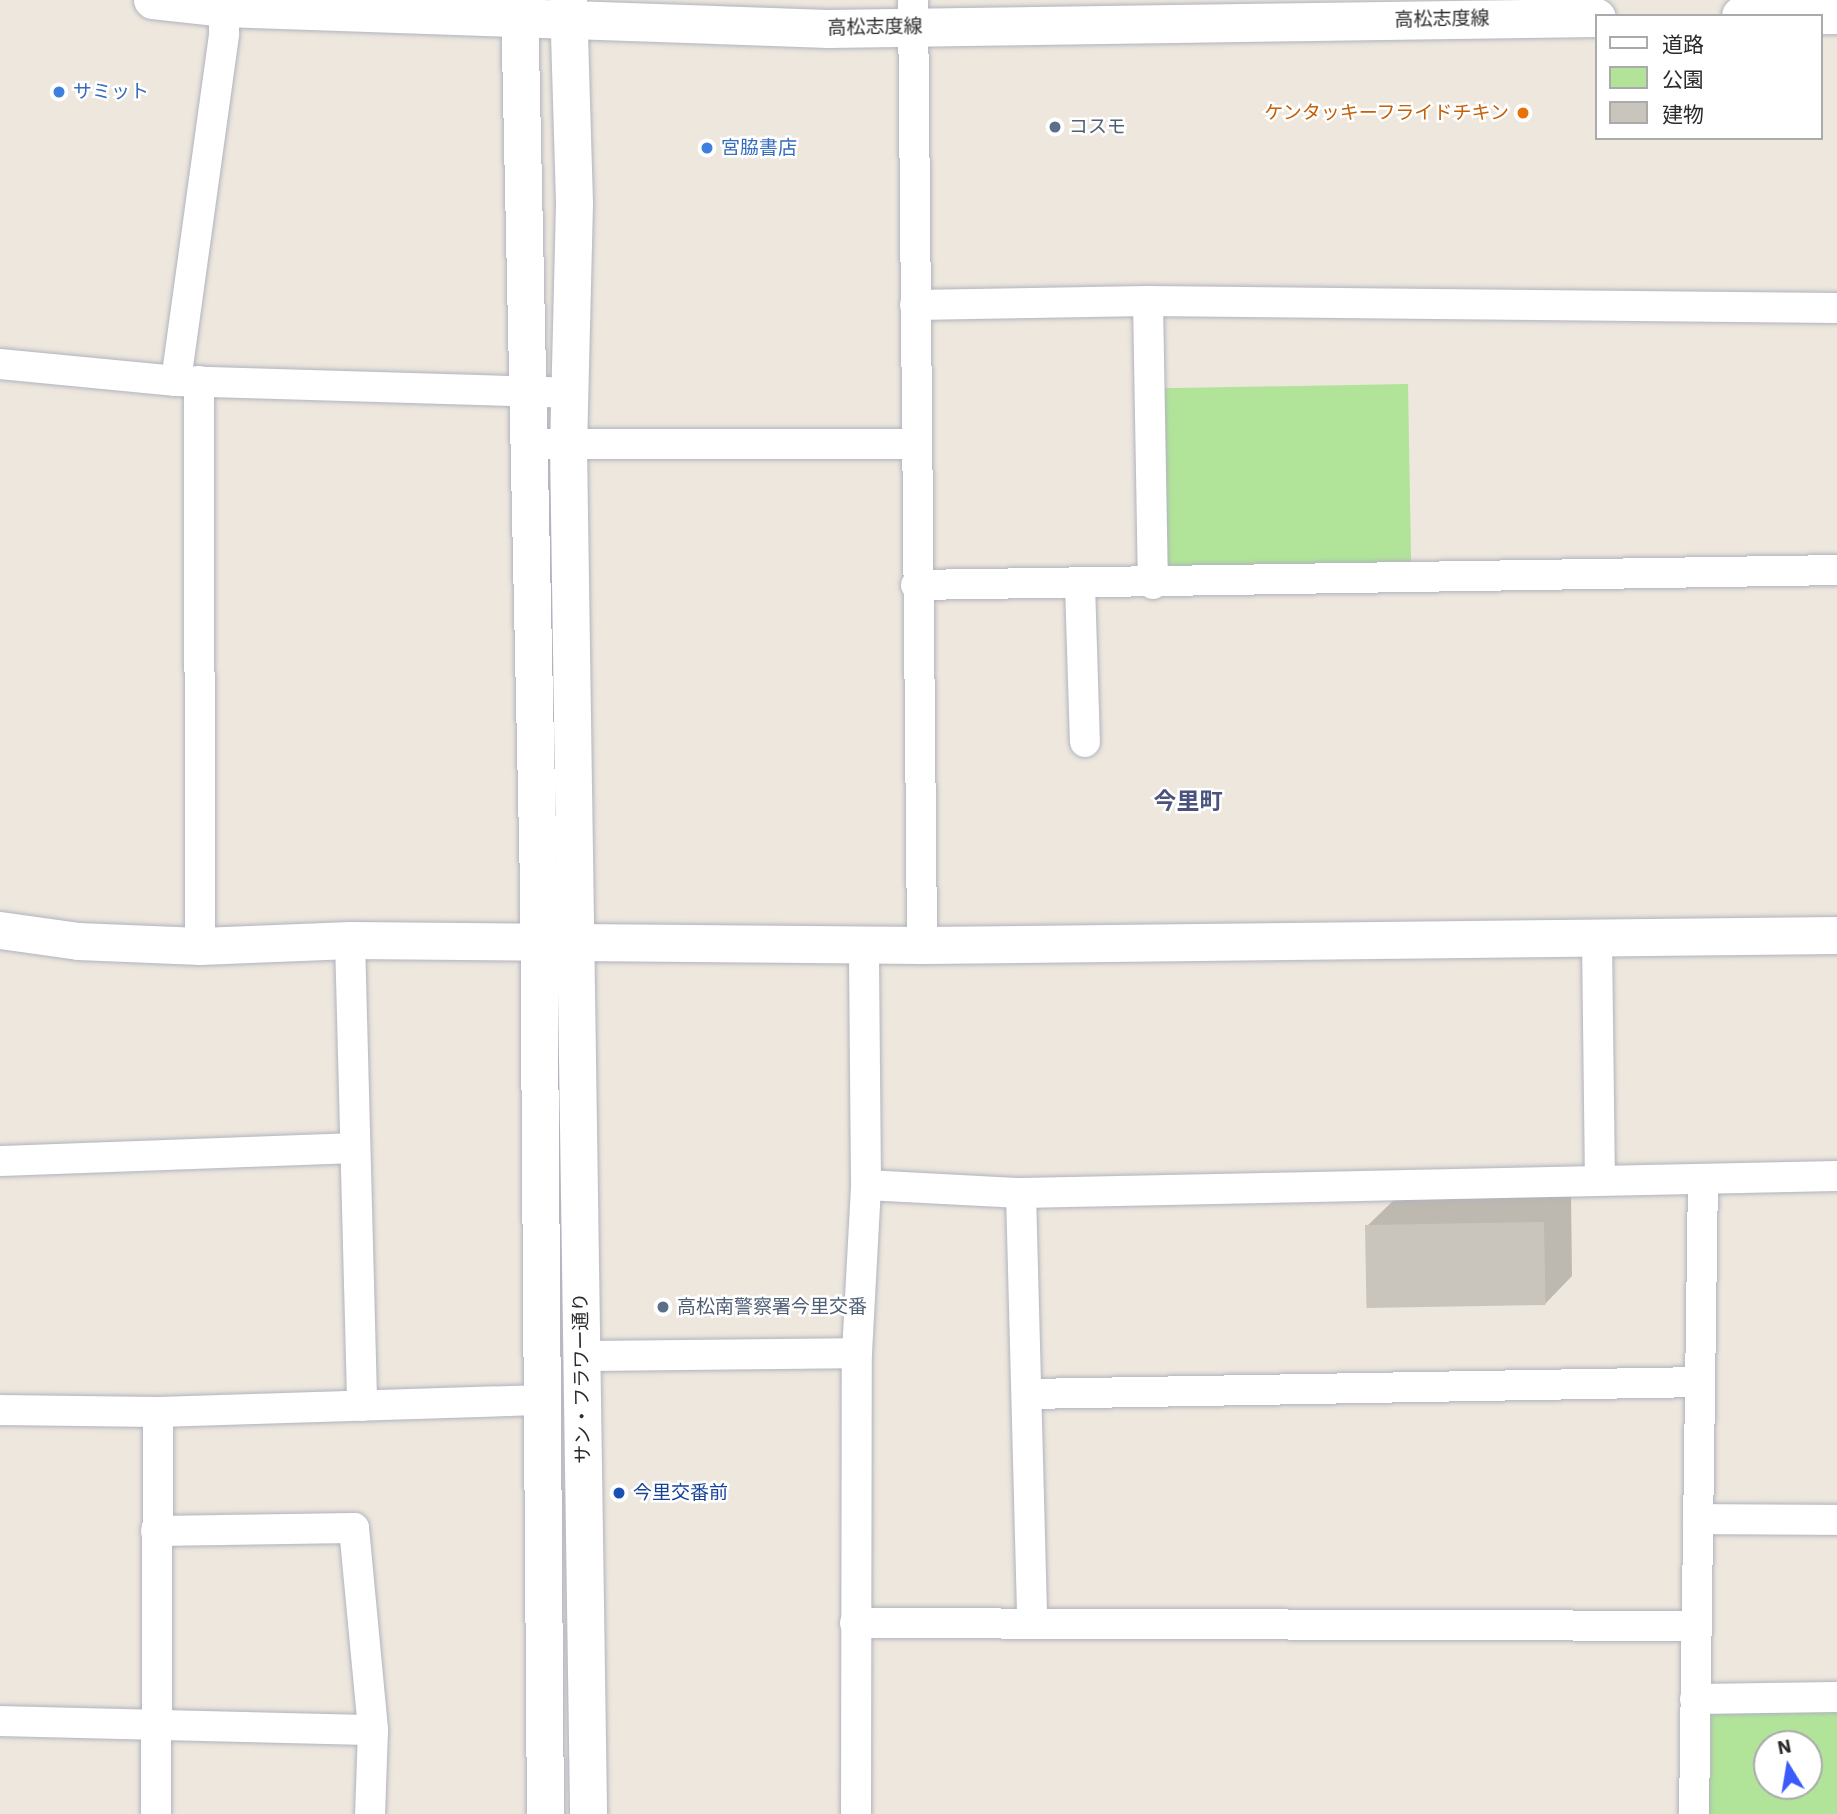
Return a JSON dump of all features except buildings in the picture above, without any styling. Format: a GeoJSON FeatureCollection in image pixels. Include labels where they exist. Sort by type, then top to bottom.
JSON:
{"type":"FeatureCollection","features":[{"type":"Feature","properties":{"kind":"main road","name":"高松志度線"},"geometry":{"type":"LineString","coordinates":[[153,0],[224,4],[569,10],[829,29],[914,13],[1596,18]]}},
{"type":"Feature","properties":{"kind":"street"},"geometry":{"type":"LineString","coordinates":[[200,946],[187,381],[224,33],[224,4]]}},
{"type":"Feature","properties":{"kind":"street","name":"サン・フラワー通り"},"geometry":{"type":"LineString","coordinates":[[520,10],[544,1400],[545,1814]]}},
{"type":"Feature","properties":{"kind":"street","name":"サン・フラワー通り"},"geometry":{"type":"LineString","coordinates":[[569,10],[574,203],[568,444],[588,1814]]}},
{"type":"Feature","properties":{"kind":"street"},"geometry":{"type":"LineString","coordinates":[[914,13],[916,585],[922,945]]}},
{"type":"Feature","properties":{"kind":"street"},"geometry":{"type":"LineString","coordinates":[[915,305],[1149,301],[1837,308]]}},
{"type":"Feature","properties":{"kind":"street"},"geometry":{"type":"LineString","coordinates":[[1149,301],[1153,584]]}},
{"type":"Feature","properties":{"kind":"street"},"geometry":{"type":"LineString","coordinates":[[0,364],[187,381],[569,393]]}},
{"type":"Feature","properties":{"kind":"street"},"geometry":{"type":"LineString","coordinates":[[527,444],[915,444]]}},
{"type":"Feature","properties":{"kind":"street"},"geometry":{"type":"LineString","coordinates":[[916,585],[1153,584],[1837,570]]}},
{"type":"Feature","properties":{"kind":"street"},"geometry":{"type":"LineString","coordinates":[[1080,585],[1085,742]]}},
{"type":"Feature","properties":{"kind":"street"},"geometry":{"type":"LineString","coordinates":[[0,930],[78,941],[200,946],[350,940],[922,945],[1837,935]]}},
{"type":"Feature","properties":{"kind":"street"},"geometry":{"type":"LineString","coordinates":[[1597,939],[1600,1178]]}},
{"type":"Feature","properties":{"kind":"street"},"geometry":{"type":"LineString","coordinates":[[350,940],[362,1406]]}},
{"type":"Feature","properties":{"kind":"street"},"geometry":{"type":"LineString","coordinates":[[856,1814],[857,1353],[866,1185],[864,943]]}},
{"type":"Feature","properties":{"kind":"street"},"geometry":{"type":"LineString","coordinates":[[0,1161],[355,1147]]}},
{"type":"Feature","properties":{"kind":"street"},"geometry":{"type":"LineString","coordinates":[[866,1185],[1021,1193],[1600,1178],[1837,1176]]}},
{"type":"Feature","properties":{"kind":"street"},"geometry":{"type":"LineString","coordinates":[[1694,1814],[1703,1179]]}},
{"type":"Feature","properties":{"kind":"street"},"geometry":{"type":"LineString","coordinates":[[1021,1193],[1032,1622]]}},
{"type":"Feature","properties":{"kind":"street"},"geometry":{"type":"LineString","coordinates":[[581,1356],[857,1353]]}},
{"type":"Feature","properties":{"kind":"street"},"geometry":{"type":"LineString","coordinates":[[1028,1394],[1700,1382]]}},
{"type":"Feature","properties":{"kind":"street"},"geometry":{"type":"LineString","coordinates":[[0,1410],[158,1412],[544,1400]]}},
{"type":"Feature","properties":{"kind":"street"},"geometry":{"type":"LineString","coordinates":[[156,1814],[158,1412]]}},
{"type":"Feature","properties":{"kind":"street"},"geometry":{"type":"LineString","coordinates":[[1698,1519],[1837,1520]]}},
{"type":"Feature","properties":{"kind":"street"},"geometry":{"type":"LineString","coordinates":[[156,1531],[354,1528],[373,1730],[370,1814]]}},
{"type":"Feature","properties":{"kind":"street"},"geometry":{"type":"LineString","coordinates":[[855,1623],[1696,1626]]}},
{"type":"Feature","properties":{"kind":"street"},"geometry":{"type":"LineString","coordinates":[[1695,1699],[1837,1698]]}},
{"type":"Feature","properties":{"kind":"street"},"geometry":{"type":"LineString","coordinates":[[0,1721],[373,1730]]}},
{"type":"Feature","properties":{"kind":"green space"},"geometry":{"type":"Polygon","coordinates":[[[1408,384],[1411,567],[1165,571],[1162,388],[1408,384]]]}},
{"type":"Feature","properties":{"kind":"green space"},"geometry":{"type":"Polygon","coordinates":[[[1709,1711],[1837,1712],[1837,1814],[1709,1814],[1709,1711]]]}},
{"type":"Feature","properties":{"kind":"place","name":"サミット"},"geometry":{"type":"Point","coordinates":[59,92]}},
{"type":"Feature","properties":{"kind":"place","name":"ケンタッキーフライドチキン"},"geometry":{"type":"Point","coordinates":[1523,113]}},
{"type":"Feature","properties":{"kind":"place","name":"コスモ"},"geometry":{"type":"Point","coordinates":[1055,127]}},
{"type":"Feature","properties":{"kind":"place","name":"宮脇書店"},"geometry":{"type":"Point","coordinates":[707,148]}},
{"type":"Feature","properties":{"kind":"place","name":"高松南警察署今里交番"},"geometry":{"type":"Point","coordinates":[663,1307]}},
{"type":"Feature","properties":{"kind":"place","name":"今里交番前"},"geometry":{"type":"Point","coordinates":[619,1493]}},
{"type":"Feature","properties":{"kind":"district","name":"今里町"},"geometry":{"type":"Point","coordinates":[1188,800]}}]}
